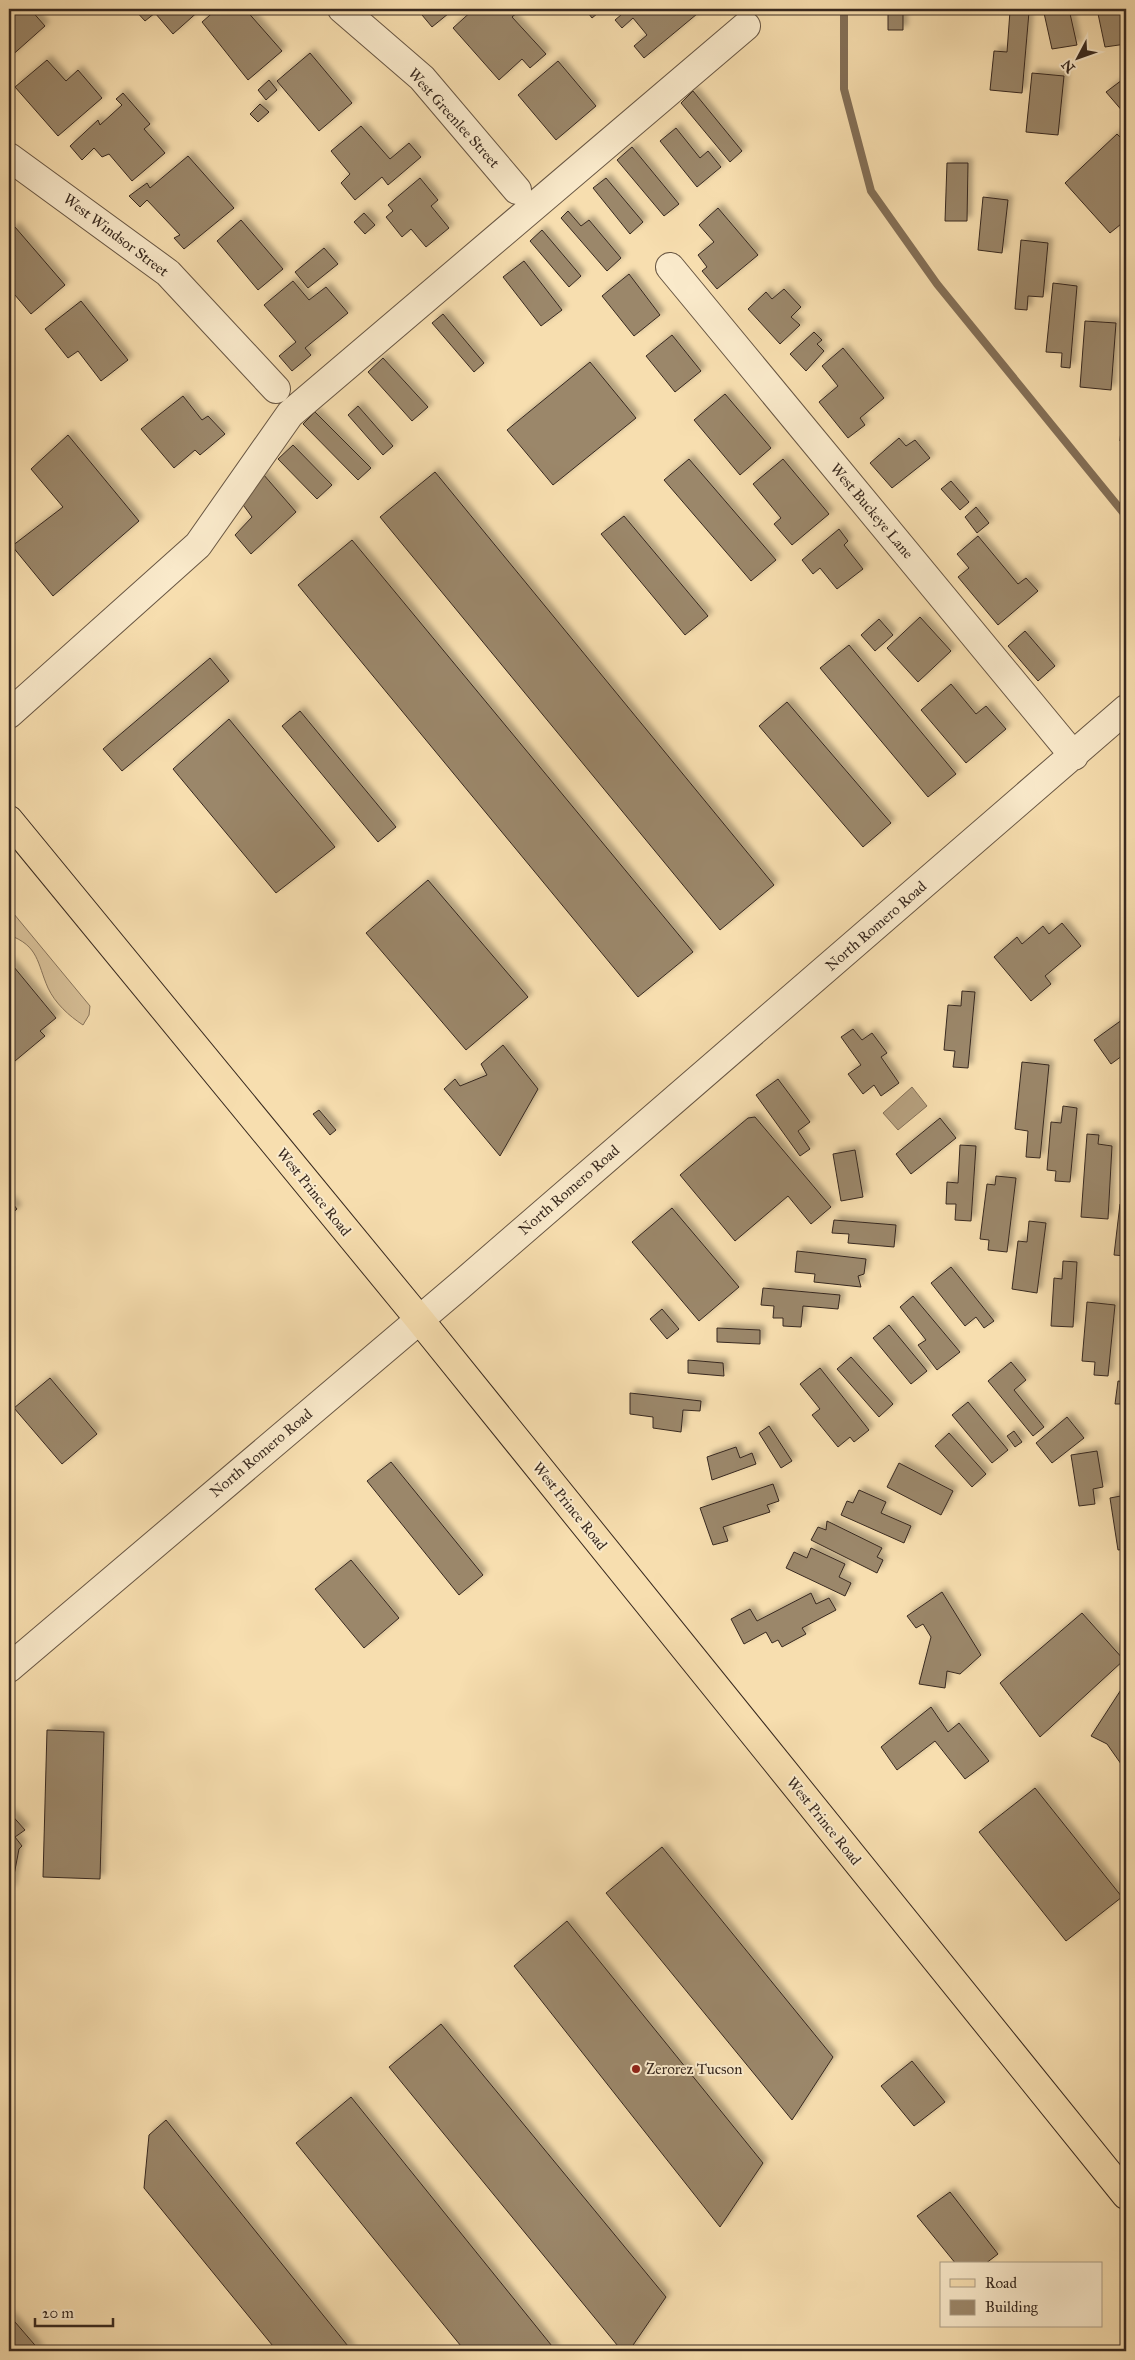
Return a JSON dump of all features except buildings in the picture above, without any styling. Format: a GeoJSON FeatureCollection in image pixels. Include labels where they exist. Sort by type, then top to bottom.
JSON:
{"type":"FeatureCollection","features":[{"type":"Feature","properties":{"kind":"main road","name":"West Prince Road"},"geometry":{"type":"LineString","coordinates":[[9,820],[420,1319],[1126,2195]]}},
{"type":"Feature","properties":{"kind":"street","name":"West Greenlee Street"},"geometry":{"type":"LineString","coordinates":[[342,9],[422,78],[517,190]]}},
{"type":"Feature","properties":{"kind":"street"},"geometry":{"type":"LineString","coordinates":[[9,714],[198,545],[290,414],[746,26]]}},
{"type":"Feature","properties":{"kind":"street","name":"West Windsor Street"},"geometry":{"type":"LineString","coordinates":[[9,156],[168,273],[276,390]]}},
{"type":"Feature","properties":{"kind":"street","name":"West Buckeye Lane"},"geometry":{"type":"LineString","coordinates":[[670,267],[1074,756]]}},
{"type":"Feature","properties":{"kind":"street","name":"North Romero Road"},"geometry":{"type":"LineString","coordinates":[[9,1668],[420,1319],[1126,710]]}},
{"type":"Feature","properties":{"kind":"shaded area"},"geometry":{"type":"Polygon","coordinates":[[[9,908],[90,1006],[89,1015],[83,1025],[54,999],[32,950],[19,939],[9,935],[9,908]]]}},
{"type":"Feature","properties":{"kind":"shaded area"},"geometry":{"type":"Polygon","coordinates":[[[912,1087],[927,1106],[898,1130],[883,1113],[912,1087]]]}},
{"type":"Feature","properties":{"kind":"waterway"},"geometry":{"type":"LineString","coordinates":[[844,9],[844,89],[871,191],[937,284],[1126,516]]}},
{"type":"Feature","properties":{"kind":"place","name":"Zerorez Tucson"},"geometry":{"type":"Point","coordinates":[636,2069]}}]}
